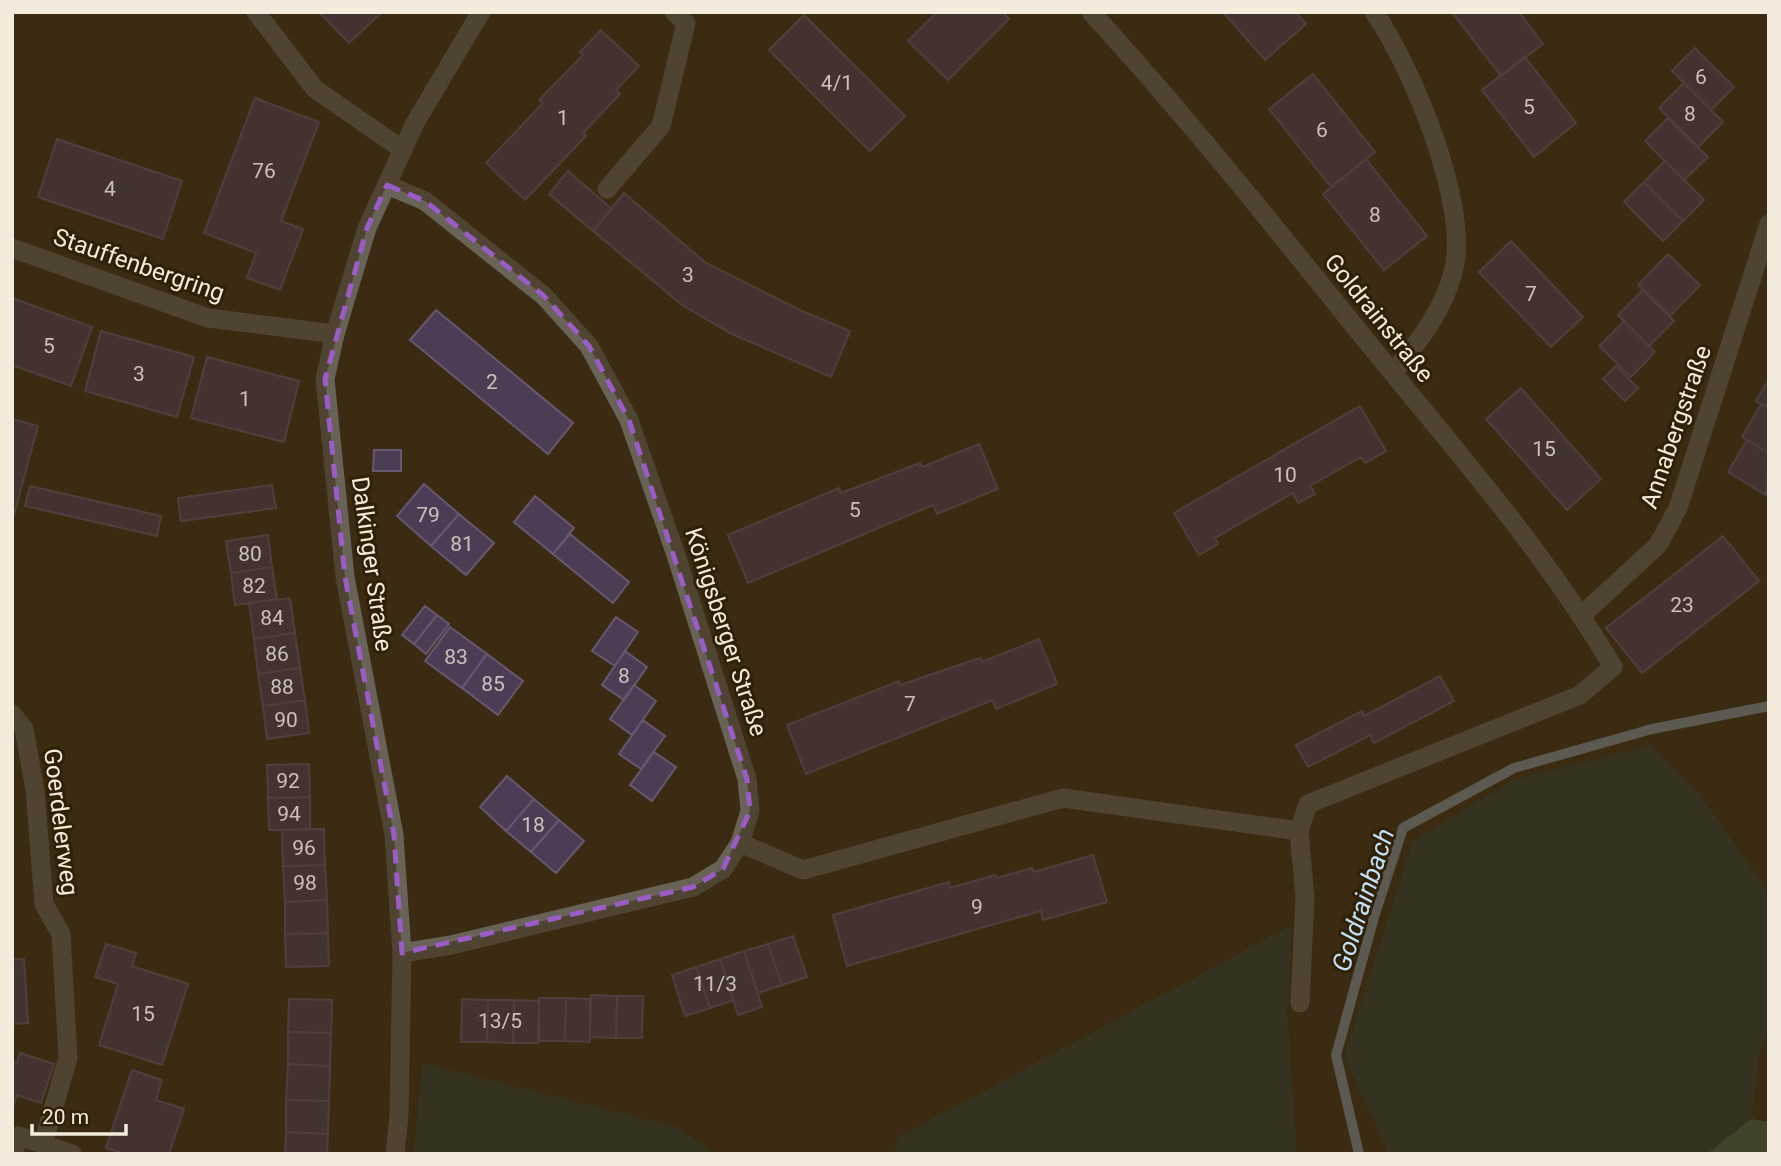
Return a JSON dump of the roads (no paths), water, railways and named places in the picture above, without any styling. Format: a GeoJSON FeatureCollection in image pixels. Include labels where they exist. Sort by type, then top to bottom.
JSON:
{"type":"FeatureCollection","features":[{"type":"Feature","properties":{"kind":"street"},"geometry":{"type":"LineString","coordinates":[[256,12],[315,89],[403,150]]}},
{"type":"Feature","properties":{"kind":"street","name":"Dalkinger Straße"},"geometry":{"type":"LineString","coordinates":[[395,1154],[399,1115],[402,953],[394,835],[345,577],[325,379],[335,334],[367,228],[415,123],[481,12]]}},
{"type":"Feature","properties":{"kind":"street"},"geometry":{"type":"LineString","coordinates":[[607,189],[661,126],[686,23],[674,12]]}},
{"type":"Feature","properties":{"kind":"street","name":"Goldrainstraße"},"geometry":{"type":"LineString","coordinates":[[1091,12],[1278,232],[1490,491],[1582,615],[1613,667],[1580,695],[1308,804],[1299,831]]}},
{"type":"Feature","properties":{"kind":"street"},"geometry":{"type":"LineString","coordinates":[[1374,12],[1412,79],[1443,169],[1456,222],[1453,272],[1430,329],[1392,373]]}},
{"type":"Feature","properties":{"kind":"street","name":"Königsberger Straße"},"geometry":{"type":"LineString","coordinates":[[387,186],[425,201],[544,296],[589,346],[629,420],[669,534],[747,779],[750,811],[740,843],[723,869],[693,887],[451,945],[402,953]]}},
{"type":"Feature","properties":{"kind":"street","name":"Annabergstraße"},"geometry":{"type":"LineString","coordinates":[[1582,615],[1658,545],[1678,508],[1761,277],[1769,224]]}},
{"type":"Feature","properties":{"kind":"street","name":"Stauffenbergring"},"geometry":{"type":"LineString","coordinates":[[12,248],[208,318],[335,334]]}},
{"type":"Feature","properties":{"kind":"street","name":"Goerdelerweg"},"geometry":{"type":"LineString","coordinates":[[12,713],[24,729],[35,790],[44,904],[61,934],[68,1058],[43,1144]]}},
{"type":"Feature","properties":{"kind":"street"},"geometry":{"type":"LineString","coordinates":[[740,843],[803,870],[1063,798],[1299,831],[1305,898],[1300,1003]]}},
{"type":"Feature","properties":{"kind":"street"},"geometry":{"type":"LineString","coordinates":[[13,1154],[19,1136],[72,1154]]}},
{"type":"Feature","properties":{"kind":"waterway","name":"Goldrainbach"},"geometry":{"type":"LineString","coordinates":[[1359,1154],[1336,1055],[1375,914],[1403,828],[1514,768],[1652,729],[1769,706]]}}]}
